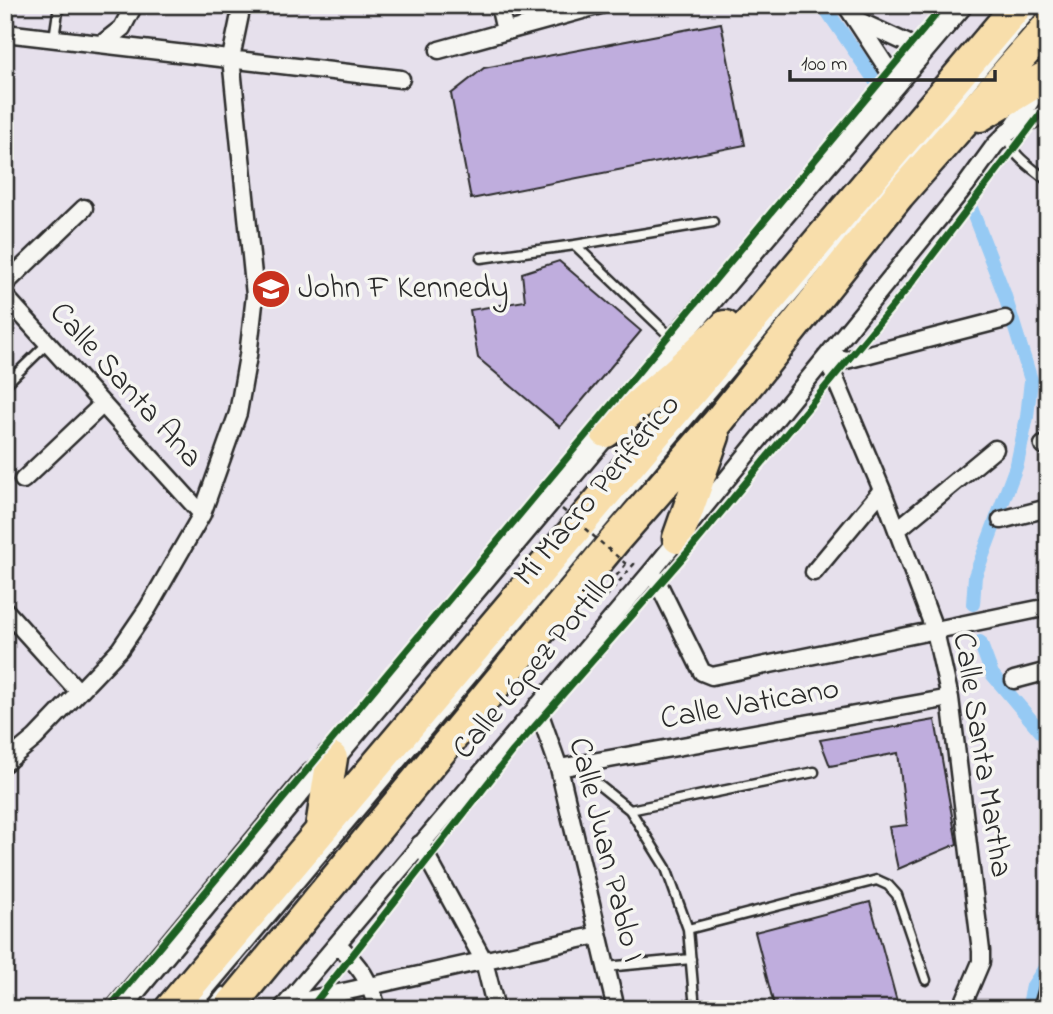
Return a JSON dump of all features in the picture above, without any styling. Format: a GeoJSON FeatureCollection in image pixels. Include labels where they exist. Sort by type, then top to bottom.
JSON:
{"type":"FeatureCollection","features":[{"type":"Feature","properties":{"kind":"highway"},"geometry":{"type":"LineString","coordinates":[[604,496],[617,465],[647,424],[991,5]]}},
{"type":"Feature","properties":{"kind":"highway"},"geometry":{"type":"LineString","coordinates":[[170,1009],[1017,5]]}},
{"type":"Feature","properties":{"kind":"highway"},"geometry":{"type":"LineString","coordinates":[[227,998],[718,422],[899,195],[1048,26]]}},
{"type":"Feature","properties":{"kind":"highway"},"geometry":{"type":"LineString","coordinates":[[959,128],[1044,85]]}},
{"type":"Feature","properties":{"kind":"highway"},"geometry":{"type":"LineString","coordinates":[[606,432],[733,319]]}},
{"type":"Feature","properties":{"kind":"highway"},"geometry":{"type":"LineString","coordinates":[[678,538],[718,422]]}},
{"type":"Feature","properties":{"kind":"highway"},"geometry":{"type":"LineString","coordinates":[[321,828],[332,758]]}},
{"type":"Feature","properties":{"kind":"street"},"geometry":{"type":"LineString","coordinates":[[103,43],[122,27],[134,5]]}},
{"type":"Feature","properties":{"kind":"street"},"geometry":{"type":"LineString","coordinates":[[5,764],[35,738],[120,649],[148,608],[202,514],[238,413],[255,295],[231,58],[242,5]]}},
{"type":"Feature","properties":{"kind":"street"},"geometry":{"type":"LineString","coordinates":[[499,5],[505,31]]}},
{"type":"Feature","properties":{"kind":"street"},"geometry":{"type":"LineString","coordinates":[[846,5],[895,80]]}},
{"type":"Feature","properties":{"kind":"street"},"geometry":{"type":"LineString","coordinates":[[118,1009],[310,777],[332,758],[606,432],[675,341],[960,5]]}},
{"type":"Feature","properties":{"kind":"street"},"geometry":{"type":"LineString","coordinates":[[439,50],[594,6]]}},
{"type":"Feature","properties":{"kind":"street"},"geometry":{"type":"LineString","coordinates":[[857,20],[922,50]]}},
{"type":"Feature","properties":{"kind":"street"},"geometry":{"type":"LineString","coordinates":[[5,33],[401,79]]}},
{"type":"Feature","properties":{"kind":"street","name":"Calle López Portillo"},"geometry":{"type":"LineString","coordinates":[[284,1007],[652,571],[905,261],[1044,85]]}},
{"type":"Feature","properties":{"kind":"street"},"geometry":{"type":"LineString","coordinates":[[1008,132],[1048,112]]}},
{"type":"Feature","properties":{"kind":"street"},"geometry":{"type":"LineString","coordinates":[[5,284],[84,208]]}},
{"type":"Feature","properties":{"kind":"street","name":"Calle Santa Ana"},"geometry":{"type":"LineString","coordinates":[[5,296],[202,514]]}},
{"type":"Feature","properties":{"kind":"street"},"geometry":{"type":"LineString","coordinates":[[828,356],[846,360],[1004,319]]}},
{"type":"Feature","properties":{"kind":"street","name":"Calle Santa Martha"},"geometry":{"type":"LineString","coordinates":[[828,356],[935,631],[950,698],[982,962],[961,1009]]}},
{"type":"Feature","properties":{"kind":"street"},"geometry":{"type":"LineString","coordinates":[[23,480],[103,404]]}},
{"type":"Feature","properties":{"kind":"street"},"geometry":{"type":"LineString","coordinates":[[897,530],[995,449]]}},
{"type":"Feature","properties":{"kind":"street"},"geometry":{"type":"LineString","coordinates":[[814,572],[882,490]]}},
{"type":"Feature","properties":{"kind":"street"},"geometry":{"type":"LineString","coordinates":[[1001,520],[1048,508]]}},
{"type":"Feature","properties":{"kind":"street"},"geometry":{"type":"LineString","coordinates":[[652,571],[702,672],[707,676],[1048,607]]}},
{"type":"Feature","properties":{"kind":"street"},"geometry":{"type":"LineString","coordinates":[[5,610],[79,692]]}},
{"type":"Feature","properties":{"kind":"street"},"geometry":{"type":"LineString","coordinates":[[1013,680],[1048,671]]}},
{"type":"Feature","properties":{"kind":"street","name":"Calle Vaticano"},"geometry":{"type":"LineString","coordinates":[[559,768],[950,698]]}},
{"type":"Feature","properties":{"kind":"street","name":"Calle Juan Pablo I"},"geometry":{"type":"LineString","coordinates":[[537,706],[559,768],[616,1009]]}},
{"type":"Feature","properties":{"kind":"street"},"geometry":{"type":"LineString","coordinates":[[420,844],[484,961],[496,1009]]}},
{"type":"Feature","properties":{"kind":"street"},"geometry":{"type":"LineString","coordinates":[[284,1007],[598,935]]}},
{"type":"Feature","properties":{"kind":"street"},"geometry":{"type":"LineString","coordinates":[[338,944],[371,986],[377,1009]]}},
{"type":"Feature","properties":{"kind":"street"},"geometry":{"type":"LineString","coordinates":[[1042,1009],[1048,989]]}},
{"type":"Feature","properties":{"kind":"lane"},"geometry":{"type":"LineString","coordinates":[[54,38],[59,5]]}},
{"type":"Feature","properties":{"kind":"lane","name":"Mi Macro Periférico"},"geometry":{"type":"LineString","coordinates":[[194,1009],[1038,5]]}},
{"type":"Feature","properties":{"kind":"lane"},"geometry":{"type":"LineString","coordinates":[[783,324],[1017,46]]}},
{"type":"Feature","properties":{"kind":"lane"},"geometry":{"type":"LineString","coordinates":[[1008,132],[1008,143],[1013,150],[1048,181]]}},
{"type":"Feature","properties":{"kind":"lane"},"geometry":{"type":"LineString","coordinates":[[481,258],[713,222]]}},
{"type":"Feature","properties":{"kind":"lane"},"geometry":{"type":"LineString","coordinates":[[575,245],[675,341]]}},
{"type":"Feature","properties":{"kind":"lane"},"geometry":{"type":"LineString","coordinates":[[5,385],[48,343]]}},
{"type":"Feature","properties":{"kind":"lane","name":"Mi Macro Periférico"},"geometry":{"type":"LineString","coordinates":[[604,538],[613,527]]}},
{"type":"Feature","properties":{"kind":"lane"},"geometry":{"type":"LineString","coordinates":[[578,765],[630,810],[666,868],[688,929],[695,1009]]}},
{"type":"Feature","properties":{"kind":"lane"},"geometry":{"type":"LineString","coordinates":[[630,810],[814,772]]}},
{"type":"Feature","properties":{"kind":"lane"},"geometry":{"type":"LineString","coordinates":[[688,929],[877,880],[888,884],[897,895],[926,980]]}},
{"type":"Feature","properties":{"kind":"lane"},"geometry":{"type":"LineString","coordinates":[[606,967],[691,959]]}},
{"type":"Feature","properties":{"kind":"lane"},"geometry":{"type":"LineString","coordinates":[[209,1009],[227,998]]}},
{"type":"Feature","properties":{"kind":"path"},"geometry":{"type":"LineString","coordinates":[[562,509],[626,564],[603,592],[607,596],[634,564]]}},
{"type":"Feature","properties":{"kind":"building"},"geometry":{"type":"Polygon","coordinates":[[[721,23],[745,145],[471,199],[451,94],[484,68],[721,23]]]}},
{"type":"Feature","properties":{"kind":"building"},"geometry":{"type":"Polygon","coordinates":[[[559,261],[641,331],[560,427],[478,358],[470,310],[525,301],[522,273],[559,261]]]}},
{"type":"Feature","properties":{"kind":"building"},"geometry":{"type":"Polygon","coordinates":[[[935,720],[957,844],[898,869],[889,827],[907,825],[898,753],[830,766],[820,740],[935,720]]]}},
{"type":"Feature","properties":{"kind":"building"},"geometry":{"type":"Polygon","coordinates":[[[870,902],[899,1009],[775,1009],[755,932],[870,902]]]}},
{"type":"Feature","properties":{"kind":"waterway"},"geometry":{"type":"LineString","coordinates":[[823,5],[876,82]]}},
{"type":"Feature","properties":{"kind":"waterway"},"geometry":{"type":"LineString","coordinates":[[971,208],[1004,293],[1031,380],[1027,417],[1017,464],[975,576],[973,604]]}},
{"type":"Feature","properties":{"kind":"waterway"},"geometry":{"type":"LineString","coordinates":[[980,642],[992,674],[1048,740]]}},
{"type":"Feature","properties":{"kind":"waterway"},"geometry":{"type":"LineString","coordinates":[[1028,1009],[1033,986],[1048,963]]}},
{"type":"Feature","properties":{"kind":"cycle path"},"geometry":{"type":"LineString","coordinates":[[108,1009],[944,5]]}},
{"type":"Feature","properties":{"kind":"cycle path"},"geometry":{"type":"LineString","coordinates":[[310,1009],[513,751],[693,546],[906,290],[1048,104]]}},
{"type":"Feature","properties":{"kind":"place","name":"John F Kennedy"},"geometry":{"type":"Point","coordinates":[271,289]}}]}
